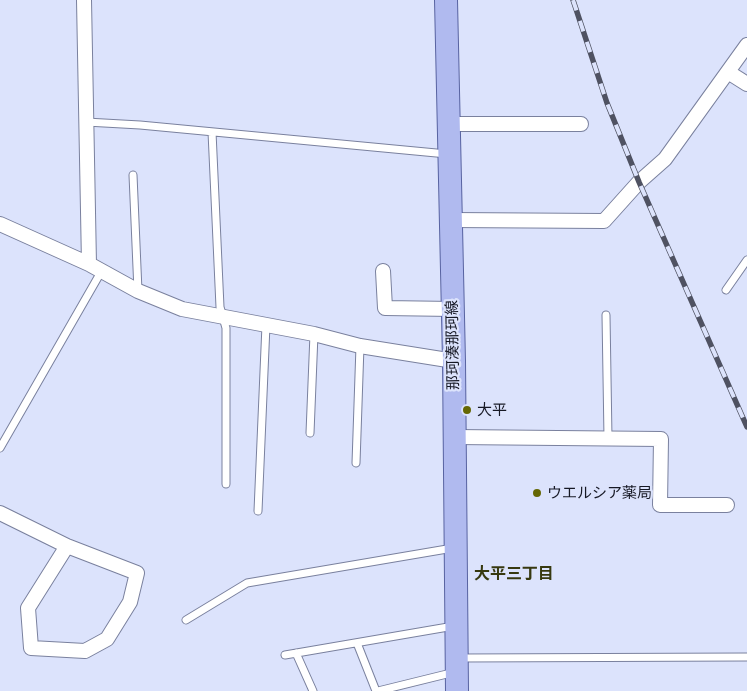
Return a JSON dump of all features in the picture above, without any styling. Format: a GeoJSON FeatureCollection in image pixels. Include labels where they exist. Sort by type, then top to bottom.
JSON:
{"type":"FeatureCollection","features":[{"type":"Feature","properties":{"kind":"main road","name":"那珂湊那珂線"},"geometry":{"type":"LineString","coordinates":[[446,0],[454,361],[457,674]]}},
{"type":"Feature","properties":{"kind":"street"},"geometry":{"type":"LineString","coordinates":[[84,0],[89,264]]}},
{"type":"Feature","properties":{"kind":"street"},"geometry":{"type":"LineString","coordinates":[[451,220],[604,221],[639,182],[665,159],[747,45]]}},
{"type":"Feature","properties":{"kind":"street"},"geometry":{"type":"LineString","coordinates":[[728,72],[747,84]]}},
{"type":"Feature","properties":{"kind":"street"},"geometry":{"type":"LineString","coordinates":[[449,124],[581,124]]}},
{"type":"Feature","properties":{"kind":"street"},"geometry":{"type":"LineString","coordinates":[[0,224],[89,264],[138,291],[182,309],[314,334],[360,346],[454,361]]}},
{"type":"Feature","properties":{"kind":"street"},"geometry":{"type":"LineString","coordinates":[[383,271],[385,308],[453,309]]}},
{"type":"Feature","properties":{"kind":"street"},"geometry":{"type":"LineString","coordinates":[[455,437],[661,439],[660,505],[727,505]]}},
{"type":"Feature","properties":{"kind":"street"},"geometry":{"type":"LineString","coordinates":[[0,513],[67,546],[138,573],[130,602],[107,639],[85,651],[31,648],[28,608],[67,546]]}},
{"type":"Feature","properties":{"kind":"lane"},"geometry":{"type":"LineString","coordinates":[[86,122],[140,125],[449,154]]}},
{"type":"Feature","properties":{"kind":"lane"},"geometry":{"type":"LineString","coordinates":[[212,132],[220,307],[226,328],[226,484]]}},
{"type":"Feature","properties":{"kind":"lane"},"geometry":{"type":"LineString","coordinates":[[133,176],[138,291]]}},
{"type":"Feature","properties":{"kind":"lane"},"geometry":{"type":"LineString","coordinates":[[726,290],[747,260]]}},
{"type":"Feature","properties":{"kind":"lane"},"geometry":{"type":"LineString","coordinates":[[0,448],[102,272]]}},
{"type":"Feature","properties":{"kind":"lane"},"geometry":{"type":"LineString","coordinates":[[606,315],[608,438]]}},
{"type":"Feature","properties":{"kind":"lane"},"geometry":{"type":"LineString","coordinates":[[258,511],[266,325]]}},
{"type":"Feature","properties":{"kind":"lane"},"geometry":{"type":"LineString","coordinates":[[310,433],[314,334]]}},
{"type":"Feature","properties":{"kind":"lane"},"geometry":{"type":"LineString","coordinates":[[356,463],[360,346]]}},
{"type":"Feature","properties":{"kind":"lane"},"geometry":{"type":"LineString","coordinates":[[186,620],[247,583],[456,548]]}},
{"type":"Feature","properties":{"kind":"lane"},"geometry":{"type":"LineString","coordinates":[[285,655],[456,626]]}},
{"type":"Feature","properties":{"kind":"lane"},"geometry":{"type":"LineString","coordinates":[[357,642],[377,691],[457,674],[747,657]]}},
{"type":"Feature","properties":{"kind":"lane"},"geometry":{"type":"LineString","coordinates":[[296,653],[313,691]]}},
{"type":"Feature","properties":{"kind":"railway"},"geometry":{"type":"LineString","coordinates":[[573,0],[607,103],[639,182],[747,427]]}},
{"type":"Feature","properties":{"kind":"place","name":"大平"},"geometry":{"type":"Point","coordinates":[467,410]}},
{"type":"Feature","properties":{"kind":"place","name":"ウエルシア薬局"},"geometry":{"type":"Point","coordinates":[537,493]}},
{"type":"Feature","properties":{"kind":"district","name":"大平三丁目"},"geometry":{"type":"Point","coordinates":[514,574]}}]}
